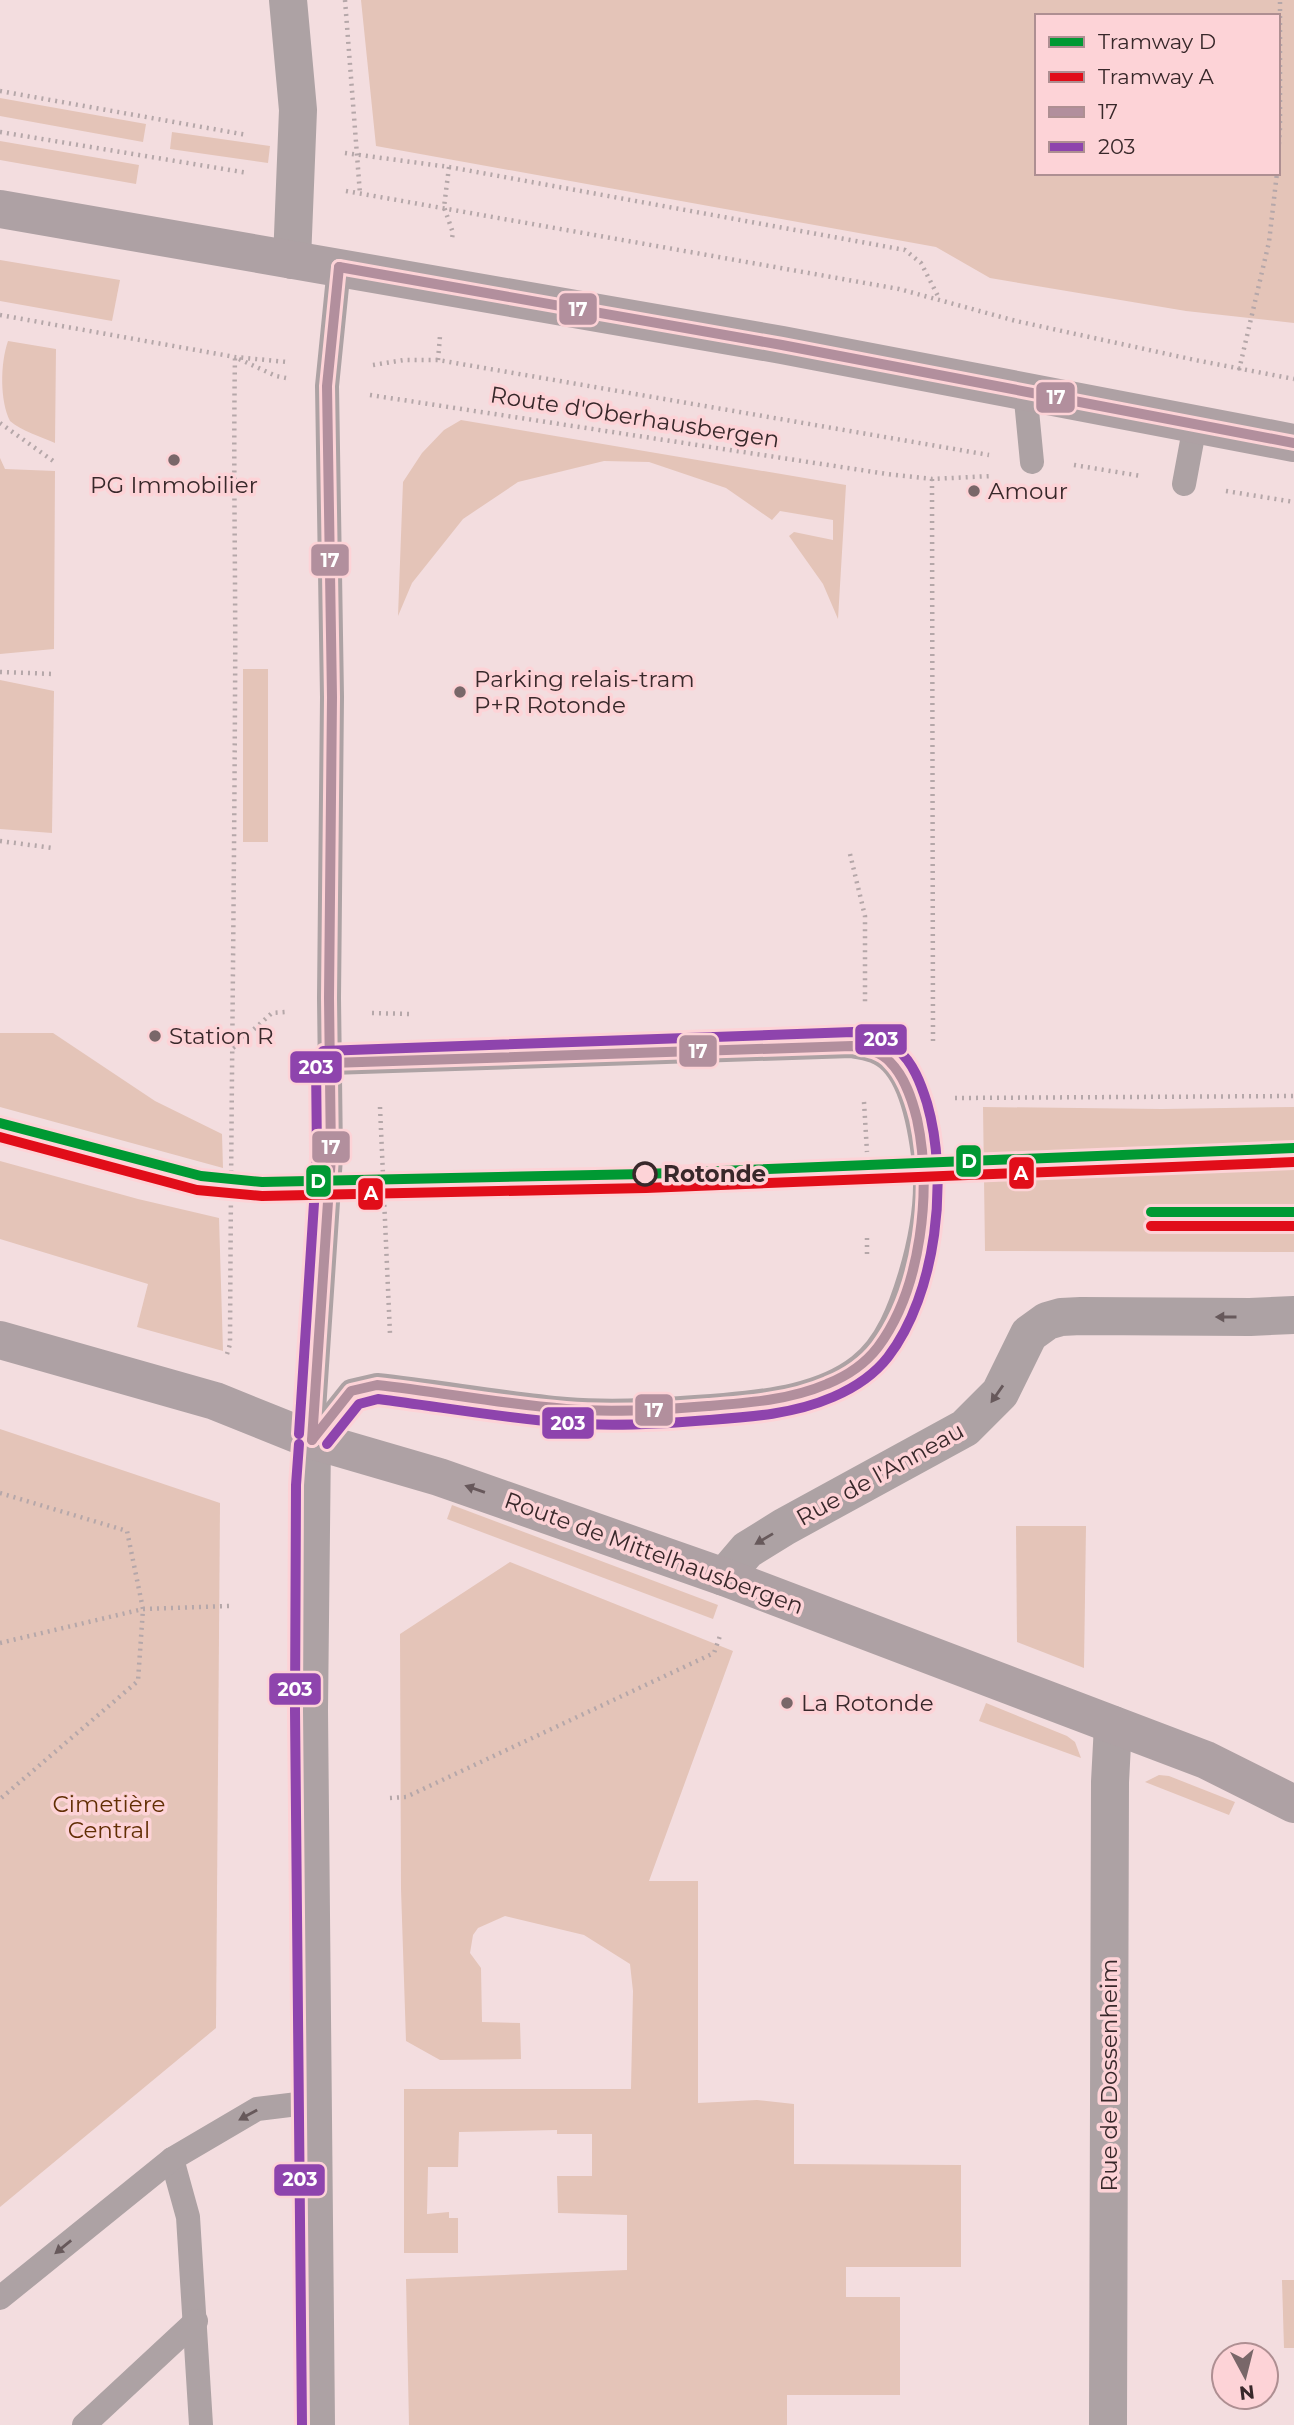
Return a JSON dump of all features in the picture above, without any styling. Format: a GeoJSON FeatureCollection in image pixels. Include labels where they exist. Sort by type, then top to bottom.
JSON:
{"type":"FeatureCollection","features":[{"type":"Feature","properties":{"kind":"street"},"geometry":{"type":"LineString","coordinates":[[288,0],[298,110],[292,260]]}},
{"type":"Feature","properties":{"kind":"street"},"geometry":{"type":"LineString","coordinates":[[0,209],[782,345],[1294,443]]}},
{"type":"Feature","properties":{"kind":"street","name":"Rue de l'Anneau"},"geometry":{"type":"LineString","coordinates":[[724,1577],[747,1550],[784,1527],[965,1428],[1000,1393],[1029,1334],[1047,1321],[1081,1316],[1294,1315]]}},
{"type":"Feature","properties":{"kind":"street","name":"Route de Mittelhausbergen"},"geometry":{"type":"LineString","coordinates":[[0,1340],[215,1401],[312,1440],[439,1476],[724,1577],[1206,1759],[1294,1804]]}},
{"type":"Feature","properties":{"kind":"street"},"geometry":{"type":"LineString","coordinates":[[312,1440],[309,1710],[316,2425]]}},
{"type":"Feature","properties":{"kind":"street","name":"Rue de Dossenheim"},"geometry":{"type":"LineString","coordinates":[[1108,2425],[1110,1796],[1113,1724]]}},
{"type":"Feature","properties":{"kind":"lane"},"geometry":{"type":"LineString","coordinates":[[312,1440],[331,1157],[329,984],[332,697],[327,386],[338,267]]}},
{"type":"Feature","properties":{"kind":"lane"},"geometry":{"type":"LineString","coordinates":[[1025,390],[1032,462]]}},
{"type":"Feature","properties":{"kind":"lane"},"geometry":{"type":"LineString","coordinates":[[1184,484],[1195,425]]}},
{"type":"Feature","properties":{"kind":"lane"},"geometry":{"type":"LineString","coordinates":[[312,1440],[351,1391],[377,1385],[566,1409],[613,1411],[674,1409],[759,1401],[803,1392],[838,1379],[874,1353],[890,1328],[903,1300],[917,1251],[923,1212],[924,1162],[920,1128],[922,1098],[879,1053],[852,1046],[330,1063]]}},
{"type":"Feature","properties":{"kind":"lane"},"geometry":{"type":"LineString","coordinates":[[0,2298],[172,2159],[257,2109],[314,2102]]}},
{"type":"Feature","properties":{"kind":"lane"},"geometry":{"type":"LineString","coordinates":[[172,2159],[188,2217],[201,2425]]}},
{"type":"Feature","properties":{"kind":"lane"},"geometry":{"type":"LineString","coordinates":[[84,2425],[196,2321]]}},
{"type":"Feature","properties":{"kind":"path"},"geometry":{"type":"LineString","coordinates":[[345,0],[360,194]]}},
{"type":"Feature","properties":{"kind":"path"},"geometry":{"type":"LineString","coordinates":[[1280,14],[1280,128]]}},
{"type":"Feature","properties":{"kind":"path"},"geometry":{"type":"LineString","coordinates":[[0,91],[296,162],[360,194],[899,289],[940,298],[1016,321],[1239,370],[1294,379]]}},
{"type":"Feature","properties":{"kind":"path"},"geometry":{"type":"LineString","coordinates":[[0,132],[296,162],[358,155],[449,167],[905,250],[921,263],[940,298]]}},
{"type":"Feature","properties":{"kind":"path"},"geometry":{"type":"LineString","coordinates":[[449,167],[444,207],[453,233],[452,241]]}},
{"type":"Feature","properties":{"kind":"path"},"geometry":{"type":"LineString","coordinates":[[1239,370],[1269,242],[1277,175]]}},
{"type":"Feature","properties":{"kind":"path","name":"Route d'Oberhausbergen"},"geometry":{"type":"LineString","coordinates":[[0,315],[235,358],[283,361]]}},
{"type":"Feature","properties":{"kind":"path","name":"Route d'Oberhausbergen"},"geometry":{"type":"LineString","coordinates":[[440,335],[438,360],[804,424],[884,435],[940,447]]}},
{"type":"Feature","properties":{"kind":"path"},"geometry":{"type":"LineString","coordinates":[[225,1358],[230,1343],[235,358]]}},
{"type":"Feature","properties":{"kind":"path","name":"Route d'Oberhausbergen"},"geometry":{"type":"LineString","coordinates":[[235,358],[276,376],[389,400],[445,405],[887,474],[932,479],[1004,475],[1032,462]]}},
{"type":"Feature","properties":{"kind":"path"},"geometry":{"type":"LineString","coordinates":[[0,423],[56,463]]}},
{"type":"Feature","properties":{"kind":"path"},"geometry":{"type":"LineString","coordinates":[[932,479],[922,1098],[1294,1096]]}},
{"type":"Feature","properties":{"kind":"path"},"geometry":{"type":"LineString","coordinates":[[0,672],[54,674]]}},
{"type":"Feature","properties":{"kind":"path"},"geometry":{"type":"LineString","coordinates":[[0,841],[53,848]]}},
{"type":"Feature","properties":{"kind":"path"},"geometry":{"type":"LineString","coordinates":[[850,853],[865,916],[866,1004],[852,1005]]}},
{"type":"Feature","properties":{"kind":"path"},"geometry":{"type":"LineString","coordinates":[[863,1095],[867,1152]]}},
{"type":"Feature","properties":{"kind":"path"},"geometry":{"type":"LineString","coordinates":[[380,1107],[390,1334]]}},
{"type":"Feature","properties":{"kind":"path"},"geometry":{"type":"LineString","coordinates":[[0,1493],[127,1531],[143,1609],[138,1681],[0,1799]]}},
{"type":"Feature","properties":{"kind":"path"},"geometry":{"type":"LineString","coordinates":[[0,1643],[143,1609],[230,1606]]}},
{"type":"Feature","properties":{"kind":"path"},"geometry":{"type":"LineString","coordinates":[[390,1798],[406,1797],[714,1653],[721,1633]]}},
{"type":"Feature","properties":{"kind":"green space"},"geometry":{"type":"Polygon","coordinates":[[[361,0],[1294,0],[1294,323],[1186,311],[990,278],[936,247],[376,146],[361,0]]]}},
{"type":"Feature","properties":{"kind":"green space"},"geometry":{"type":"Polygon","coordinates":[[[0,98],[146,124],[143,142],[0,116],[0,98]]]}},
{"type":"Feature","properties":{"kind":"green space"},"geometry":{"type":"Polygon","coordinates":[[[172,132],[270,146],[268,163],[170,149],[172,132]]]}},
{"type":"Feature","properties":{"kind":"green space"},"geometry":{"type":"Polygon","coordinates":[[[0,141],[139,165],[136,184],[0,160],[0,141]]]}},
{"type":"Feature","properties":{"kind":"green space"},"geometry":{"type":"Polygon","coordinates":[[[0,260],[120,280],[112,321],[0,301],[0,260]]]}},
{"type":"Feature","properties":{"kind":"green space"},"geometry":{"type":"Polygon","coordinates":[[[8,341],[56,349],[55,443],[10,421],[4,403],[2,382],[8,341]]]}},
{"type":"Feature","properties":{"kind":"green space"},"geometry":{"type":"Polygon","coordinates":[[[461,420],[846,485],[838,619],[823,584],[789,536],[794,532],[833,540],[833,520],[780,511],[772,520],[726,488],[649,462],[604,461],[518,482],[463,519],[412,583],[398,616],[403,482],[422,453],[444,430],[461,420]]]}},
{"type":"Feature","properties":{"kind":"green space"},"geometry":{"type":"Polygon","coordinates":[[[0,458],[5,469],[55,471],[54,649],[0,654],[0,458]]]}},
{"type":"Feature","properties":{"kind":"green space"},"geometry":{"type":"Polygon","coordinates":[[[243,669],[268,669],[268,842],[243,842],[243,669]]]}},
{"type":"Feature","properties":{"kind":"green space"},"geometry":{"type":"Polygon","coordinates":[[[0,680],[54,691],[52,833],[0,829],[0,680]]]}},
{"type":"Feature","properties":{"kind":"green space"},"geometry":{"type":"Polygon","coordinates":[[[0,1033],[53,1033],[155,1101],[222,1134],[223,1168],[0,1107],[0,1033]]]}},
{"type":"Feature","properties":{"kind":"green space"},"geometry":{"type":"Polygon","coordinates":[[[983,1107],[1294,1107],[1294,1252],[985,1251],[983,1107]]]}},
{"type":"Feature","properties":{"kind":"green space"},"geometry":{"type":"Polygon","coordinates":[[[0,1161],[219,1218],[223,1351],[137,1327],[148,1284],[0,1239],[0,1161]]]}},
{"type":"Feature","properties":{"kind":"green space","name":"Cimetière Central"},"geometry":{"type":"Polygon","coordinates":[[[0,1429],[220,1503],[216,2028],[0,2207],[0,1429]]]}},
{"type":"Feature","properties":{"kind":"green space"},"geometry":{"type":"Polygon","coordinates":[[[452,1505],[718,1605],[713,1619],[447,1519],[452,1505]]]}},
{"type":"Feature","properties":{"kind":"green space"},"geometry":{"type":"Polygon","coordinates":[[[1016,1526],[1086,1526],[1084,1668],[1017,1642],[1016,1526]]]}},
{"type":"Feature","properties":{"kind":"green space"},"geometry":{"type":"Polygon","coordinates":[[[510,1562],[733,1651],[649,1881],[698,1881],[698,2103],[757,2100],[794,2104],[794,2164],[961,2165],[961,2267],[846,2267],[846,2297],[900,2297],[900,2395],[787,2395],[787,2425],[409,2425],[406,2279],[627,2270],[627,2215],[558,2213],[557,2176],[592,2176],[592,2134],[557,2134],[557,2130],[459,2132],[458,2167],[428,2167],[427,2214],[449,2212],[449,2218],[458,2218],[458,2253],[404,2253],[404,2089],[631,2089],[633,1991],[630,1964],[584,1935],[505,1916],[478,1928],[473,1935],[470,1953],[481,1968],[482,2022],[520,2023],[521,2059],[440,2060],[406,2041],[401,1889],[400,1634],[510,1562]]]}},
{"type":"Feature","properties":{"kind":"green space"},"geometry":{"type":"Polygon","coordinates":[[[986,1703],[1067,1736],[1075,1742],[1081,1758],[979,1721],[986,1703]]]}},
{"type":"Feature","properties":{"kind":"green space"},"geometry":{"type":"Polygon","coordinates":[[[1159,1775],[1169,1776],[1235,1802],[1229,1815],[1145,1782],[1159,1775]]]}},
{"type":"Feature","properties":{"kind":"green space"},"geometry":{"type":"Polygon","coordinates":[[[1282,2280],[1294,2280],[1294,2348],[1284,2348],[1282,2280]]]}},
{"type":"Feature","properties":{"kind":"tram line","name":"D"},"geometry":{"type":"LineString","coordinates":[[0,1123],[201,1176],[262,1182],[645,1174],[1294,1148]]}},
{"type":"Feature","properties":{"kind":"tram line","name":"A"},"geometry":{"type":"LineString","coordinates":[[0,1137],[197,1190],[262,1196],[646,1188],[1294,1162]]}},
{"type":"Feature","properties":{"kind":"tram line","name":"D"},"geometry":{"type":"LineString","coordinates":[[1151,1212],[1294,1212]]}},
{"type":"Feature","properties":{"kind":"tram line","name":"A"},"geometry":{"type":"LineString","coordinates":[[1151,1226],[1294,1226]]}},
{"type":"Feature","properties":{"kind":"transit line","name":"17"},"geometry":{"type":"LineString","coordinates":[[339,267],[782,345],[1294,443]]}},
{"type":"Feature","properties":{"kind":"transit line","name":"17"},"geometry":{"type":"LineString","coordinates":[[312,1440],[331,1157],[329,998],[332,697],[327,386],[339,267]]}},
{"type":"Feature","properties":{"kind":"transit line","name":"203"},"geometry":{"type":"LineString","coordinates":[[299,1434],[317,1157],[316,1062],[323,1051],[853,1032],[887,1042],[903,1054],[912,1067],[927,1103],[934,1133],[937,1166],[937,1200],[928,1269],[905,1331],[882,1364],[856,1385],[818,1403],[788,1411],[674,1423],[585,1424],[543,1421],[378,1399],[359,1404],[327,1444]]}},
{"type":"Feature","properties":{"kind":"transit line","name":"17"},"geometry":{"type":"LineString","coordinates":[[312,1440],[351,1391],[377,1385],[519,1404],[601,1411],[738,1404],[784,1397],[827,1384],[842,1377],[873,1353],[893,1323],[914,1267],[923,1206],[921,1146],[910,1096],[900,1074],[890,1062],[877,1053],[862,1048],[852,1046],[330,1063]]}},
{"type":"Feature","properties":{"kind":"transit line","name":"203"},"geometry":{"type":"LineString","coordinates":[[299,1444],[296,1485],[295,1710],[302,2425]]}},
{"type":"Feature","properties":{"kind":"place","name":"PG Immobilier"},"geometry":{"type":"Point","coordinates":[174,460]}},
{"type":"Feature","properties":{"kind":"place","name":"Amour"},"geometry":{"type":"Point","coordinates":[974,491]}},
{"type":"Feature","properties":{"kind":"place","name":"Parking relais-tram P+R Rotonde"},"geometry":{"type":"Point","coordinates":[460,692]}},
{"type":"Feature","properties":{"kind":"place","name":"Station R"},"geometry":{"type":"Point","coordinates":[155,1036]}},
{"type":"Feature","properties":{"kind":"place","name":"Rotonde"},"geometry":{"type":"Point","coordinates":[645,1174]}},
{"type":"Feature","properties":{"kind":"place","name":"La Rotonde"},"geometry":{"type":"Point","coordinates":[787,1703]}}]}
